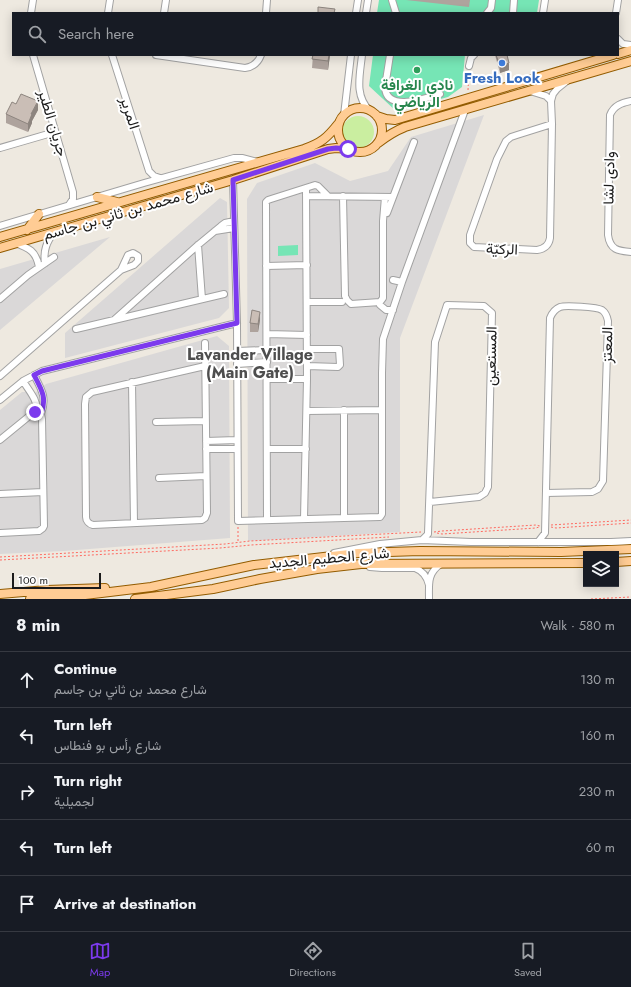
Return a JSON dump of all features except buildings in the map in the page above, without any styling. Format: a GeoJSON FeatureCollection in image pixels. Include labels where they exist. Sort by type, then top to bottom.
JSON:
{"type":"FeatureCollection","features":[{"type":"Feature","properties":{"kind":"main road"},"geometry":{"type":"LineString","coordinates":[[619,54],[631,50]]}},
{"type":"Feature","properties":{"kind":"main road"},"geometry":{"type":"LineString","coordinates":[[603,57],[395,120],[386,119],[363,108],[355,109],[347,112],[338,124],[339,138],[342,144],[348,149],[356,152],[364,152],[372,149],[385,137],[400,130],[631,61]]}},
{"type":"Feature","properties":{"kind":"main road"},"geometry":{"type":"LineString","coordinates":[[373,113],[380,122],[382,129],[378,143]]}},
{"type":"Feature","properties":{"kind":"main road","name":"شارع محمد بن ثاني بن جاسم"},"geometry":{"type":"LineString","coordinates":[[0,238],[316,145],[328,136],[338,124]]}},
{"type":"Feature","properties":{"kind":"main road","name":"شارع محمد بن ثاني بن جاسم"},"geometry":{"type":"LineString","coordinates":[[0,248],[233,180],[328,149],[348,149]]}},
{"type":"Feature","properties":{"kind":"main road"},"geometry":{"type":"LineString","coordinates":[[97,197],[118,203]]}},
{"type":"Feature","properties":{"kind":"main road"},"geometry":{"type":"LineString","coordinates":[[27,230],[39,214]]}},
{"type":"Feature","properties":{"kind":"main road","name":"شارع الحطيم الجديد"},"geometry":{"type":"LineString","coordinates":[[30,599],[77,596],[151,587],[254,565],[358,553],[420,551],[561,552],[631,549]]}},
{"type":"Feature","properties":{"kind":"main road"},"geometry":{"type":"LineString","coordinates":[[619,562],[631,561]]}},
{"type":"Feature","properties":{"kind":"main road","name":"شارع الحطيم الجديد"},"geometry":{"type":"LineString","coordinates":[[136,599],[213,589],[317,569],[361,564],[583,563]]}},
{"type":"Feature","properties":{"kind":"main road"},"geometry":{"type":"LineString","coordinates":[[0,594],[47,590],[151,587]]}},
{"type":"Feature","properties":{"kind":"street"},"geometry":{"type":"LineString","coordinates":[[31,12],[33,0]]}},
{"type":"Feature","properties":{"kind":"street"},"geometry":{"type":"LineString","coordinates":[[108,12],[110,0]]}},
{"type":"Feature","properties":{"kind":"street"},"geometry":{"type":"LineString","coordinates":[[164,12],[166,0]]}},
{"type":"Feature","properties":{"kind":"street"},"geometry":{"type":"LineString","coordinates":[[266,12],[267,0]]}},
{"type":"Feature","properties":{"kind":"street"},"geometry":{"type":"LineString","coordinates":[[356,12],[358,0]]}},
{"type":"Feature","properties":{"kind":"street"},"geometry":{"type":"LineString","coordinates":[[366,12],[368,0]]}},
{"type":"Feature","properties":{"kind":"street"},"geometry":{"type":"LineString","coordinates":[[392,0],[396,12]]}},
{"type":"Feature","properties":{"kind":"street"},"geometry":{"type":"LineString","coordinates":[[489,12],[491,8],[492,0]]}},
{"type":"Feature","properties":{"kind":"street"},"geometry":{"type":"LineString","coordinates":[[513,12],[514,0]]}},
{"type":"Feature","properties":{"kind":"street"},"geometry":{"type":"LineString","coordinates":[[543,12],[545,0]]}},
{"type":"Feature","properties":{"kind":"street"},"geometry":{"type":"LineString","coordinates":[[615,12],[618,0]]}},
{"type":"Feature","properties":{"kind":"street"},"geometry":{"type":"LineString","coordinates":[[619,40],[623,44],[631,45]]}},
{"type":"Feature","properties":{"kind":"street","name":"جريان الطير"},"geometry":{"type":"LineString","coordinates":[[33,56],[73,192]]}},
{"type":"Feature","properties":{"kind":"street","name":"المرير"},"geometry":{"type":"LineString","coordinates":[[112,56],[149,171]]}},
{"type":"Feature","properties":{"kind":"street"},"geometry":{"type":"LineString","coordinates":[[163,56],[245,68],[255,65],[261,56]]}},
{"type":"Feature","properties":{"kind":"street"},"geometry":{"type":"LineString","coordinates":[[344,115],[351,56]]}},
{"type":"Feature","properties":{"kind":"street"},"geometry":{"type":"LineString","coordinates":[[362,56],[359,91],[365,106],[373,113]]}},
{"type":"Feature","properties":{"kind":"street"},"geometry":{"type":"LineString","coordinates":[[390,56],[385,87],[385,92],[388,97],[402,103],[440,94]]}},
{"type":"Feature","properties":{"kind":"street"},"geometry":{"type":"LineString","coordinates":[[469,66],[473,56]]}},
{"type":"Feature","properties":{"kind":"street"},"geometry":{"type":"LineString","coordinates":[[530,91],[546,96],[551,101],[553,94],[557,89],[571,78]]}},
{"type":"Feature","properties":{"kind":"street","name":"الركيّة"},"geometry":{"type":"LineString","coordinates":[[551,101],[552,124],[550,238],[548,242],[544,248],[537,250],[474,247],[470,243],[470,235],[505,143],[517,134],[552,124]]}},
{"type":"Feature","properties":{"kind":"street","name":"وادى لشا"},"geometry":{"type":"LineString","coordinates":[[631,101],[618,105],[612,110],[610,115],[608,235],[610,244],[615,249],[631,252]]}},
{"type":"Feature","properties":{"kind":"street"},"geometry":{"type":"LineString","coordinates":[[233,180],[237,323],[238,520],[380,517],[382,514],[383,339],[402,282],[465,110]]}},
{"type":"Feature","properties":{"kind":"street"},"geometry":{"type":"LineString","coordinates":[[0,148],[55,132]]}},
{"type":"Feature","properties":{"kind":"street"},"geometry":{"type":"LineString","coordinates":[[384,221],[414,142]]}},
{"type":"Feature","properties":{"kind":"street","name":"شارع محمد بن ثاني بن جاسم"},"geometry":{"type":"LineString","coordinates":[[0,226],[160,178],[234,158],[242,158],[258,162]]}},
{"type":"Feature","properties":{"kind":"street"},"geometry":{"type":"LineString","coordinates":[[149,171],[154,176],[160,178]]}},
{"type":"Feature","properties":{"kind":"street"},"geometry":{"type":"LineString","coordinates":[[144,183],[148,177],[149,171]]}},
{"type":"Feature","properties":{"kind":"street"},"geometry":{"type":"LineString","coordinates":[[268,520],[266,202],[268,200],[313,186],[318,186],[328,196]]}},
{"type":"Feature","properties":{"kind":"street"},"geometry":{"type":"LineString","coordinates":[[304,519],[307,411],[306,188]]}},
{"type":"Feature","properties":{"kind":"street"},"geometry":{"type":"LineString","coordinates":[[73,192],[79,198],[85,200]]}},
{"type":"Feature","properties":{"kind":"street"},"geometry":{"type":"LineString","coordinates":[[69,205],[72,201],[73,192]]}},
{"type":"Feature","properties":{"kind":"street"},"geometry":{"type":"LineString","coordinates":[[306,196],[393,197]]}},
{"type":"Feature","properties":{"kind":"street"},"geometry":{"type":"LineString","coordinates":[[343,196],[345,296],[351,304],[379,302],[383,298],[385,197]]}},
{"type":"Feature","properties":{"kind":"street"},"geometry":{"type":"LineString","coordinates":[[114,320],[198,245],[225,223],[234,221]]}},
{"type":"Feature","properties":{"kind":"street"},"geometry":{"type":"LineString","coordinates":[[215,231],[234,228]]}},
{"type":"Feature","properties":{"kind":"street"},"geometry":{"type":"LineString","coordinates":[[45,263],[45,250],[50,237],[54,232]]}},
{"type":"Feature","properties":{"kind":"street"},"geometry":{"type":"LineString","coordinates":[[15,243],[33,252],[36,255],[39,267]]}},
{"type":"Feature","properties":{"kind":"street"},"geometry":{"type":"LineString","coordinates":[[198,245],[202,299]]}},
{"type":"Feature","properties":{"kind":"street"},"geometry":{"type":"LineString","coordinates":[[0,299],[39,267],[54,257]]}},
{"type":"Feature","properties":{"kind":"street"},"geometry":{"type":"LineString","coordinates":[[266,266],[307,265]]}},
{"type":"Feature","properties":{"kind":"street"},"geometry":{"type":"LineString","coordinates":[[0,376],[121,270]]}},
{"type":"Feature","properties":{"kind":"street"},"geometry":{"type":"LineString","coordinates":[[392,280],[402,282]]}},
{"type":"Feature","properties":{"kind":"street"},"geometry":{"type":"LineString","coordinates":[[0,292],[12,288]]}},
{"type":"Feature","properties":{"kind":"street"},"geometry":{"type":"LineString","coordinates":[[76,329],[224,294]]}},
{"type":"Feature","properties":{"kind":"street"},"geometry":{"type":"LineString","coordinates":[[307,302],[342,302]]}},
{"type":"Feature","properties":{"kind":"street"},"geometry":{"type":"LineString","coordinates":[[379,302],[380,305],[386,310],[393,310]]}},
{"type":"Feature","properties":{"kind":"street","name":"المستعين"},"geometry":{"type":"LineString","coordinates":[[425,533],[430,502],[435,342],[447,305],[484,306],[492,313],[488,487],[485,493],[479,497],[430,502]]}},
{"type":"Feature","properties":{"kind":"street","name":"المعتز"},"geometry":{"type":"LineString","coordinates":[[545,533],[550,318],[554,310],[563,306],[598,308],[604,311],[608,321],[603,481],[598,489],[592,492],[546,493]]}},
{"type":"Feature","properties":{"kind":"street"},"geometry":{"type":"LineString","coordinates":[[1,398],[23,381],[42,371],[237,323]]}},
{"type":"Feature","properties":{"kind":"street"},"geometry":{"type":"LineString","coordinates":[[267,334],[307,335]]}},
{"type":"Feature","properties":{"kind":"street"},"geometry":{"type":"LineString","coordinates":[[205,343],[206,366],[205,421],[207,513],[206,518],[91,525],[87,522],[86,517],[86,397],[92,392],[206,366]]}},
{"type":"Feature","properties":{"kind":"street"},"geometry":{"type":"LineString","coordinates":[[307,349],[339,349],[340,351],[340,365],[338,367],[307,366]]}},
{"type":"Feature","properties":{"kind":"street"},"geometry":{"type":"LineString","coordinates":[[237,351],[267,350]]}},
{"type":"Feature","properties":{"kind":"street"},"geometry":{"type":"LineString","coordinates":[[237,364],[267,362]]}},
{"type":"Feature","properties":{"kind":"street"},"geometry":{"type":"LineString","coordinates":[[34,375],[43,395],[44,407],[39,413]]}},
{"type":"Feature","properties":{"kind":"street"},"geometry":{"type":"LineString","coordinates":[[267,379],[307,378]]}},
{"type":"Feature","properties":{"kind":"street"},"geometry":{"type":"LineString","coordinates":[[0,533],[39,531],[44,526],[42,416],[39,413],[35,400],[23,381]]}},
{"type":"Feature","properties":{"kind":"street"},"geometry":{"type":"LineString","coordinates":[[132,382],[134,523]]}},
{"type":"Feature","properties":{"kind":"street"},"geometry":{"type":"LineString","coordinates":[[344,410],[344,518]]}},
{"type":"Feature","properties":{"kind":"street"},"geometry":{"type":"LineString","coordinates":[[307,411],[382,410]]}},
{"type":"Feature","properties":{"kind":"street"},"geometry":{"type":"LineString","coordinates":[[0,440],[31,414],[35,412],[39,413]]}},
{"type":"Feature","properties":{"kind":"street"},"geometry":{"type":"LineString","coordinates":[[156,422],[205,421]]}},
{"type":"Feature","properties":{"kind":"street"},"geometry":{"type":"LineString","coordinates":[[206,441],[237,440]]}},
{"type":"Feature","properties":{"kind":"street"},"geometry":{"type":"LineString","coordinates":[[206,450],[237,449]]}},
{"type":"Feature","properties":{"kind":"street"},"geometry":{"type":"LineString","coordinates":[[267,449],[306,449]]}},
{"type":"Feature","properties":{"kind":"street"},"geometry":{"type":"LineString","coordinates":[[159,478],[206,476]]}},
{"type":"Feature","properties":{"kind":"street"},"geometry":{"type":"LineString","coordinates":[[0,494],[43,492]]}},
{"type":"Feature","properties":{"kind":"street"},"geometry":{"type":"LineString","coordinates":[[422,540],[425,533],[438,540]]}},
{"type":"Feature","properties":{"kind":"street"},"geometry":{"type":"LineString","coordinates":[[538,542],[545,533],[554,542]]}},
{"type":"Feature","properties":{"kind":"street"},"geometry":{"type":"LineString","coordinates":[[312,558],[380,544],[422,540],[471,542],[631,541]]}},
{"type":"Feature","properties":{"kind":"street"},"geometry":{"type":"LineString","coordinates":[[361,564],[382,568],[414,568],[423,572],[429,585]]}},
{"type":"Feature","properties":{"kind":"street"},"geometry":{"type":"LineString","coordinates":[[429,599],[431,575],[433,570],[441,564]]}},
{"type":"Feature","properties":{"kind":"path"},"geometry":{"type":"LineString","coordinates":[[468,99],[469,66]]}},
{"type":"Feature","properties":{"kind":"path"},"geometry":{"type":"LineString","coordinates":[[238,520],[238,542]]}},
{"type":"Feature","properties":{"kind":"path"},"geometry":{"type":"LineString","coordinates":[[631,520],[555,524],[549,526],[556,528],[631,523]]}},
{"type":"Feature","properties":{"kind":"path"},"geometry":{"type":"LineString","coordinates":[[436,532],[536,525],[540,526]]}},
{"type":"Feature","properties":{"kind":"path"},"geometry":{"type":"LineString","coordinates":[[0,557],[238,542],[425,533]]}},
{"type":"Feature","properties":{"kind":"path"},"geometry":{"type":"LineString","coordinates":[[0,560],[389,537]]}},
{"type":"Feature","properties":{"kind":"path"},"geometry":{"type":"LineString","coordinates":[[591,599],[631,597]]}},
{"type":"Feature","properties":{"kind":"shaded area"},"geometry":{"type":"Polygon","coordinates":[[[484,115],[400,338],[400,532],[248,541],[247,199],[257,183],[315,163],[350,181],[388,171],[411,137],[484,115]]]}},
{"type":"Feature","properties":{"kind":"shaded area"},"geometry":{"type":"Polygon","coordinates":[[[220,198],[227,202],[229,308],[219,318],[65,358],[65,333],[220,198]]]}},
{"type":"Feature","properties":{"kind":"shaded area"},"geometry":{"type":"Polygon","coordinates":[[[110,237],[0,330],[0,269],[110,237]]]}},
{"type":"Feature","properties":{"kind":"shaded area"},"geometry":{"type":"Polygon","coordinates":[[[217,336],[229,346],[230,538],[64,551],[0,554],[0,410],[22,392],[26,392],[30,397],[46,384],[217,336]]]}},
{"type":"Feature","properties":{"kind":"green space"},"geometry":{"type":"Polygon","coordinates":[[[379,0],[539,0],[537,12],[377,12],[379,0]]]}},
{"type":"Feature","properties":{"kind":"green space","name":"نادي الغرافة الرياضي"},"geometry":{"type":"Polygon","coordinates":[[[373,56],[465,56],[462,87],[448,97],[396,111],[369,86],[373,56]]]}},
{"type":"Feature","properties":{"kind":"green space"},"geometry":{"type":"Polygon","coordinates":[[[358,116],[369,121],[374,132],[369,143],[358,148],[347,143],[342,132],[347,121],[358,116]]]}},
{"type":"Feature","properties":{"kind":"green space"},"geometry":{"type":"Polygon","coordinates":[[[298,245],[298,255],[278,256],[278,246],[298,245]]]}},
{"type":"Feature","properties":{"kind":"place","name":"Fresh Look"},"geometry":{"type":"Point","coordinates":[502,63]}},
{"type":"Feature","properties":{"kind":"place","name":"نادي الغرافة الرياضي"},"geometry":{"type":"Point","coordinates":[417,70]}},
{"type":"Feature","properties":{"kind":"district","name":"Lavander Village (Main Gate)"},"geometry":{"type":"Point","coordinates":[250,363]}},
{"type":"Feature","properties":{"kind":"route"},"geometry":{"type":"LineString","coordinates":[[35,412],[41,414],[44,407],[41,388],[34,375],[42,371],[237,323],[233,180],[328,149],[348,149]]}}]}
